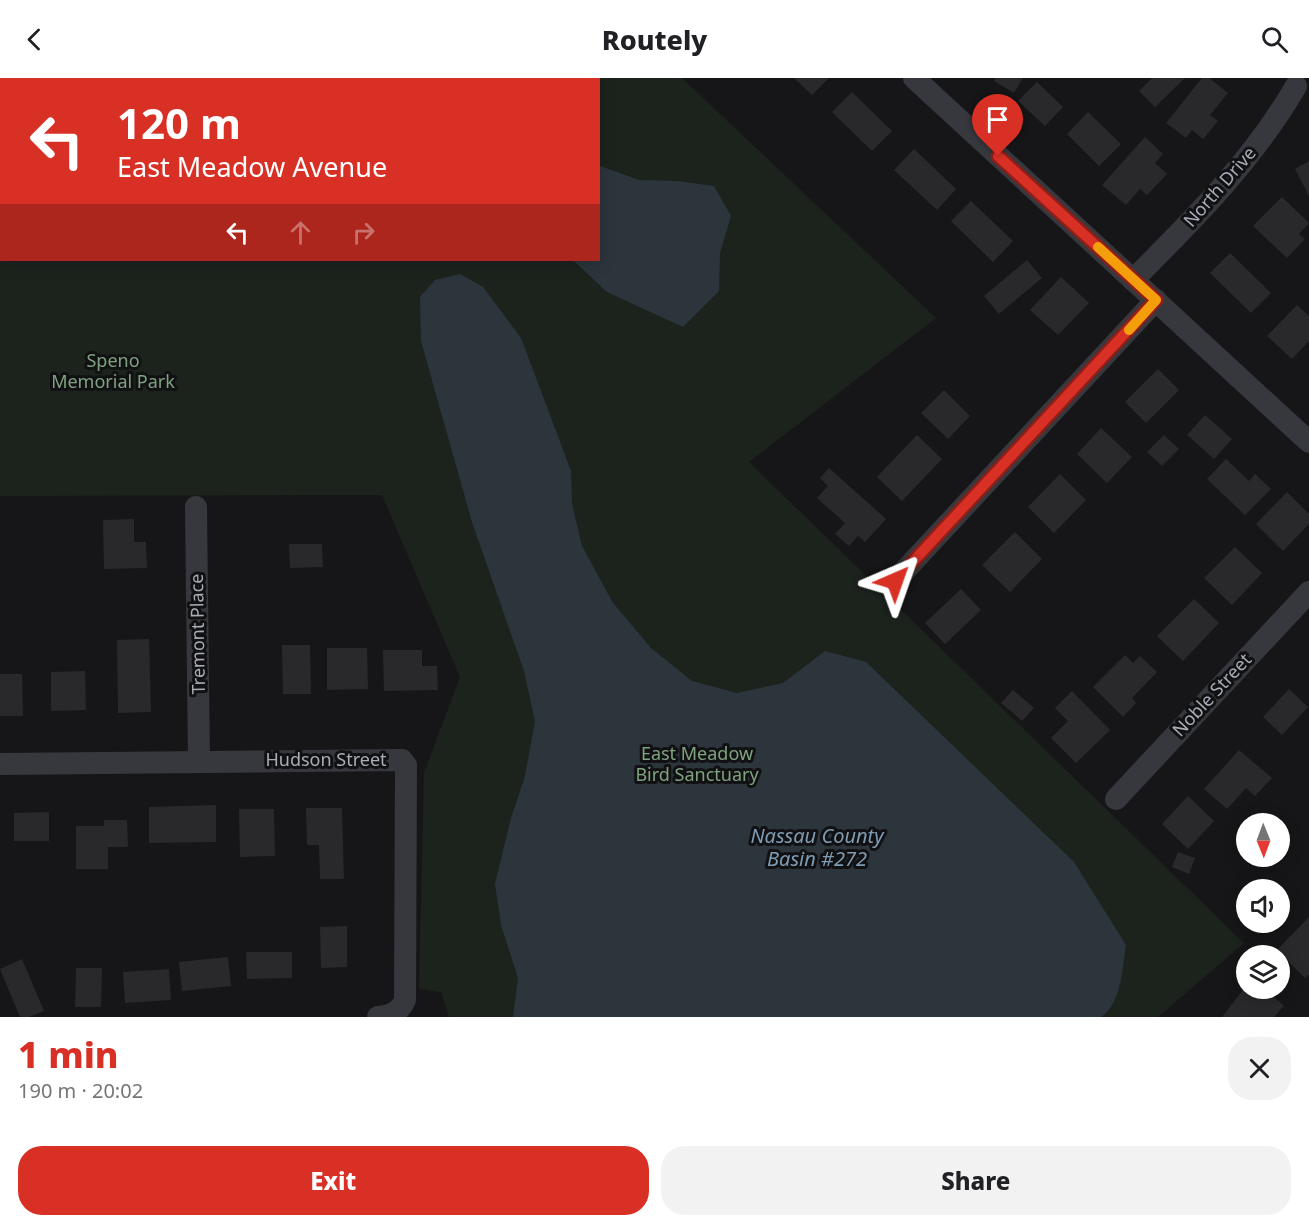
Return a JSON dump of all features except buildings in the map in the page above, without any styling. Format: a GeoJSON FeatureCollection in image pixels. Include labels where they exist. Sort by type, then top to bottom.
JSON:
{"type":"FeatureCollection","features":[{"type":"Feature","properties":{"kind":"street"},"geometry":{"type":"LineString","coordinates":[[914,78],[1309,442]]}},
{"type":"Feature","properties":{"kind":"street","name":"North Drive"},"geometry":{"type":"LineString","coordinates":[[1133,280],[1183,230],[1272,128],[1297,81]]}},
{"type":"Feature","properties":{"kind":"street"},"geometry":{"type":"LineString","coordinates":[[895,581],[1156,300]]}},
{"type":"Feature","properties":{"kind":"street","name":"Tremont Place"},"geometry":{"type":"LineString","coordinates":[[196,507],[199,761]]}},
{"type":"Feature","properties":{"kind":"street","name":"Noble Street"},"geometry":{"type":"LineString","coordinates":[[1116,799],[1309,592]]}},
{"type":"Feature","properties":{"kind":"street","name":"Hudson Street"},"geometry":{"type":"LineString","coordinates":[[0,764],[402,760],[406,765],[405,1000],[402,1008],[389,1016],[378,1017]]}},
{"type":"Feature","properties":{"kind":"green space","name":"East Meadow Bird Sanctuary"},"geometry":{"type":"Polygon","coordinates":[[[600,78],[682,78],[936,318],[749,462],[1244,943],[1236,945],[1236,950],[1158,1017],[449,1017],[441,992],[419,989],[424,773],[460,677],[382,495],[0,496],[0,261],[600,261],[600,78]]]}},
{"type":"Feature","properties":{"kind":"water"},"geometry":{"type":"Polygon","coordinates":[[[600,166],[639,180],[677,181],[714,186],[731,216],[720,253],[719,291],[683,327],[607,292],[574,261],[600,261],[600,166]]]}},
{"type":"Feature","properties":{"kind":"water","name":"Nassau County Basin #272"},"geometry":{"type":"Polygon","coordinates":[[[460,274],[483,287],[521,338],[571,471],[572,504],[582,546],[613,603],[651,648],[692,681],[737,693],[783,683],[825,651],[866,662],[1074,862],[1126,945],[1117,994],[1108,1011],[1101,1017],[513,1017],[518,978],[501,925],[495,884],[511,818],[525,776],[535,721],[524,671],[472,522],[421,341],[420,297],[435,280],[460,274]]]}},
{"type":"Feature","properties":{"kind":"slow traffic"},"geometry":{"type":"LineString","coordinates":[[1098,247],[1156,300],[1129,330]]}},
{"type":"Feature","properties":{"kind":"route"},"geometry":{"type":"LineString","coordinates":[[895,581],[1156,300],[998,156]]}},
{"type":"Feature","properties":{"kind":"park label","name":"Speno Memorial Park"},"geometry":{"type":"Point","coordinates":[113,371]}}]}
